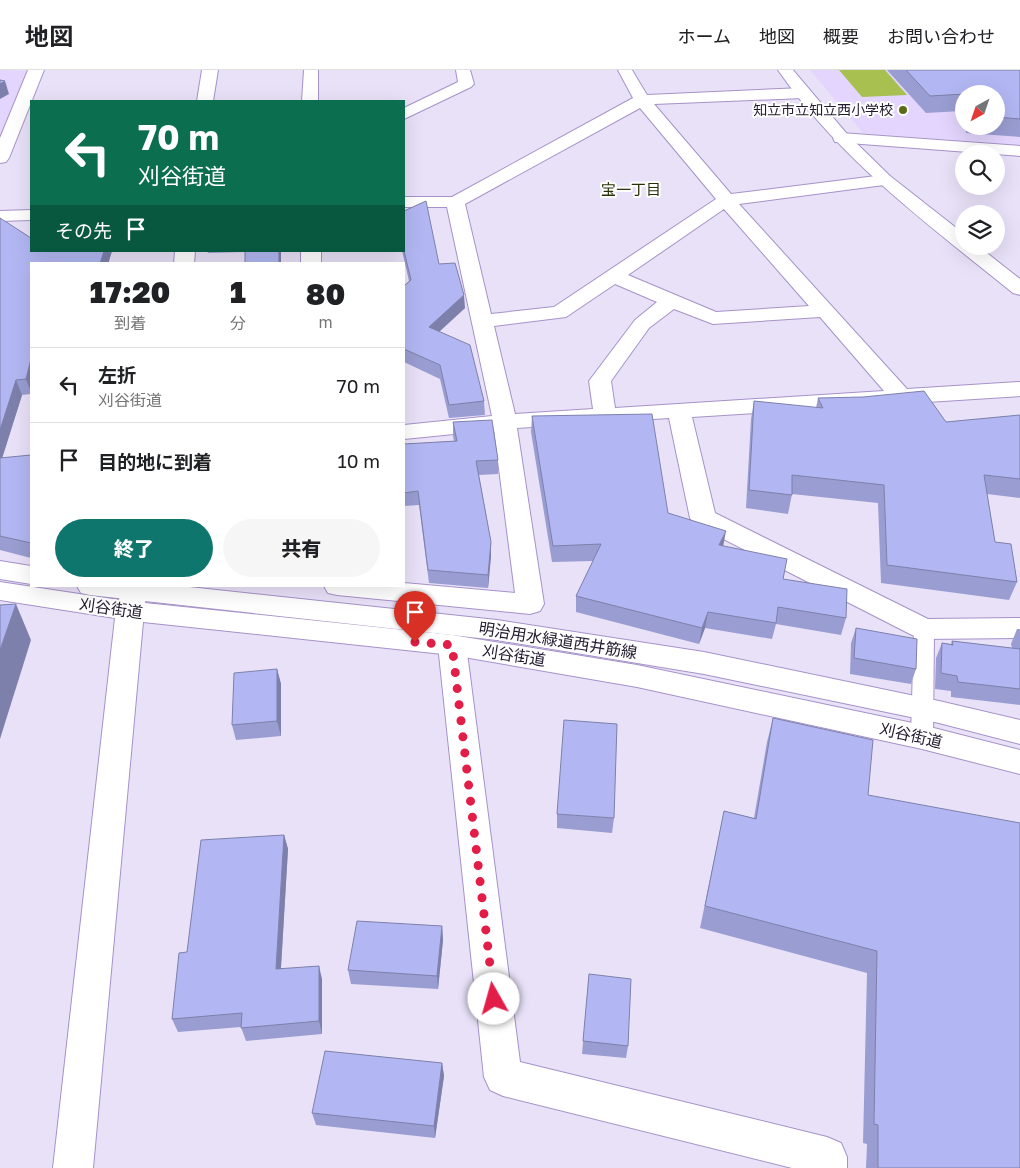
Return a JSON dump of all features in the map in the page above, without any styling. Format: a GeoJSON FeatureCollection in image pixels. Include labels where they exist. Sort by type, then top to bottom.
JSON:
{"type":"FeatureCollection","features":[{"type":"Feature","properties":{"kind":"street"},"geometry":{"type":"LineString","coordinates":[[0,158],[36,70]]}},
{"type":"Feature","properties":{"kind":"street"},"geometry":{"type":"LineString","coordinates":[[205,100],[210,70]]}},
{"type":"Feature","properties":{"kind":"street"},"geometry":{"type":"LineString","coordinates":[[310,100],[311,70]]}},
{"type":"Feature","properties":{"kind":"street"},"geometry":{"type":"LineString","coordinates":[[405,114],[466,84],[463,70]]}},
{"type":"Feature","properties":{"kind":"street"},"geometry":{"type":"LineString","coordinates":[[625,70],[642,100],[726,200],[901,396]]}},
{"type":"Feature","properties":{"kind":"street"},"geometry":{"type":"LineString","coordinates":[[785,70],[841,138],[884,180],[955,237]]}},
{"type":"Feature","properties":{"kind":"street"},"geometry":{"type":"LineString","coordinates":[[405,202],[455,202],[642,100],[803,93]]}},
{"type":"Feature","properties":{"kind":"street"},"geometry":{"type":"LineString","coordinates":[[841,138],[1020,151]]}},
{"type":"Feature","properties":{"kind":"street"},"geometry":{"type":"LineString","coordinates":[[482,321],[560,313],[726,200],[884,180]]}},
{"type":"Feature","properties":{"kind":"street"},"geometry":{"type":"LineString","coordinates":[[348,587],[530,604],[505,422],[455,202]]}},
{"type":"Feature","properties":{"kind":"street"},"geometry":{"type":"LineString","coordinates":[[0,216],[30,215]]}},
{"type":"Feature","properties":{"kind":"street"},"geometry":{"type":"LineString","coordinates":[[977,255],[1020,290]]}},
{"type":"Feature","properties":{"kind":"street"},"geometry":{"type":"LineString","coordinates":[[615,276],[713,318],[825,311]]}},
{"type":"Feature","properties":{"kind":"street"},"geometry":{"type":"LineString","coordinates":[[605,416],[600,381],[642,324],[671,300]]}},
{"type":"Feature","properties":{"kind":"street"},"geometry":{"type":"LineString","coordinates":[[405,432],[505,422],[1020,389]]}},
{"type":"Feature","properties":{"kind":"street"},"geometry":{"type":"LineString","coordinates":[[679,410],[703,518],[924,628],[1020,628]]}},
{"type":"Feature","properties":{"kind":"street"},"geometry":{"type":"LineString","coordinates":[[0,570],[30,575]]}},
{"type":"Feature","properties":{"kind":"street","name":"明治用水緑道西井筋線"},"geometry":{"type":"LineString","coordinates":[[94,587],[133,596],[497,630],[704,663],[922,709],[1020,732]]}},
{"type":"Feature","properties":{"kind":"street","name":"刈谷街道"},"geometry":{"type":"LineString","coordinates":[[0,591],[133,596],[268,627],[452,645],[638,676],[922,737],[1020,762]]}},
{"type":"Feature","properties":{"kind":"street"},"geometry":{"type":"LineString","coordinates":[[73,1168],[133,596]]}},
{"type":"Feature","properties":{"kind":"street"},"geometry":{"type":"LineString","coordinates":[[452,645],[503,1077],[827,1157],[827,1168]]}},
{"type":"Feature","properties":{"kind":"lane"},"geometry":{"type":"LineString","coordinates":[[922,737],[924,628]]}},
{"type":"Feature","properties":{"kind":"shaded area"},"geometry":{"type":"Polygon","coordinates":[[[0,70],[31,71],[0,141],[0,70]]]}},
{"type":"Feature","properties":{"kind":"shaded area","name":"知立市立知立西小学校"},"geometry":{"type":"Polygon","coordinates":[[[810,70],[1020,70],[1020,145],[863,133],[810,70]]]}},
{"type":"Feature","properties":{"kind":"shaded area"},"geometry":{"type":"Polygon","coordinates":[[[839,70],[885,70],[907,95],[862,97],[839,70]]]}},
{"type":"Feature","properties":{"kind":"building"},"geometry":{"type":"Polygon","coordinates":[[[906,70],[1020,70],[1020,119],[1005,118],[1005,85],[955,85],[955,95],[930,96],[906,70]]]}},
{"type":"Feature","properties":{"kind":"building"},"geometry":{"type":"Polygon","coordinates":[[[426,201],[439,264],[455,263],[464,295],[429,327],[470,345],[484,401],[449,405],[440,365],[405,349],[405,285],[411,280],[404,252],[405,211],[426,201]]]}},
{"type":"Feature","properties":{"kind":"building"},"geometry":{"type":"Polygon","coordinates":[[[0,218],[30,237],[30,252],[104,252],[101,262],[30,262],[30,363],[26,379],[16,380],[0,430],[0,218]]]}},
{"type":"Feature","properties":{"kind":"building"},"geometry":{"type":"Polygon","coordinates":[[[245,252],[279,252],[279,262],[245,262],[245,252]]]}},
{"type":"Feature","properties":{"kind":"building"},"geometry":{"type":"Polygon","coordinates":[[[924,391],[946,422],[1020,415],[1020,479],[984,475],[995,542],[1011,544],[1017,582],[887,565],[884,485],[792,475],[792,495],[749,490],[754,401],[823,408],[818,398],[863,397],[924,391]]]}},
{"type":"Feature","properties":{"kind":"building"},"geometry":{"type":"Polygon","coordinates":[[[652,414],[668,513],[726,531],[719,545],[787,559],[783,579],[847,589],[846,618],[778,607],[776,623],[708,612],[702,628],[576,596],[601,544],[553,546],[532,416],[652,414]]]}},
{"type":"Feature","properties":{"kind":"building"},"geometry":{"type":"Polygon","coordinates":[[[492,420],[498,460],[476,461],[491,542],[488,575],[428,570],[418,491],[405,493],[405,444],[457,441],[453,422],[492,420]]]}},
{"type":"Feature","properties":{"kind":"building"},"geometry":{"type":"Polygon","coordinates":[[[30,455],[30,543],[0,536],[0,458],[30,455]]]}},
{"type":"Feature","properties":{"kind":"building"},"geometry":{"type":"Polygon","coordinates":[[[16,604],[0,650],[0,605],[16,604]]]}},
{"type":"Feature","properties":{"kind":"building"},"geometry":{"type":"Polygon","coordinates":[[[856,628],[917,639],[916,669],[854,658],[856,628]]]}},
{"type":"Feature","properties":{"kind":"building"},"geometry":{"type":"Polygon","coordinates":[[[952,641],[1020,649],[1020,689],[958,682],[957,676],[941,673],[942,643],[953,645],[952,641]]]}},
{"type":"Feature","properties":{"kind":"building"},"geometry":{"type":"Polygon","coordinates":[[[277,669],[277,721],[232,725],[234,673],[277,669]]]}},
{"type":"Feature","properties":{"kind":"building"},"geometry":{"type":"Polygon","coordinates":[[[773,718],[873,740],[868,795],[1020,823],[1020,1168],[878,1168],[878,1125],[874,1124],[877,951],[705,906],[724,811],[756,819],[773,718]]]}},
{"type":"Feature","properties":{"kind":"building"},"geometry":{"type":"Polygon","coordinates":[[[564,720],[617,724],[614,818],[557,814],[564,720]]]}},
{"type":"Feature","properties":{"kind":"building"},"geometry":{"type":"Polygon","coordinates":[[[284,835],[276,969],[319,966],[319,1021],[241,1028],[242,1013],[172,1019],[179,953],[187,952],[201,840],[284,835]]]}},
{"type":"Feature","properties":{"kind":"building"},"geometry":{"type":"Polygon","coordinates":[[[357,921],[442,926],[437,976],[348,970],[357,921]]]}},
{"type":"Feature","properties":{"kind":"building"},"geometry":{"type":"Polygon","coordinates":[[[589,974],[631,979],[628,1046],[583,1041],[589,974]]]}},
{"type":"Feature","properties":{"kind":"building"},"geometry":{"type":"Polygon","coordinates":[[[325,1051],[442,1063],[434,1126],[312,1113],[325,1051]]]}},
{"type":"Feature","properties":{"kind":"place","name":"知立市立知立西小学校"},"geometry":{"type":"Point","coordinates":[903,110]}},
{"type":"Feature","properties":{"kind":"district","name":"宝一丁目"},"geometry":{"type":"Point","coordinates":[631,190]}},
{"type":"Feature","properties":{"kind":"route"},"geometry":{"type":"LineString","coordinates":[[415,642],[452,645],[494,999]]}}]}
